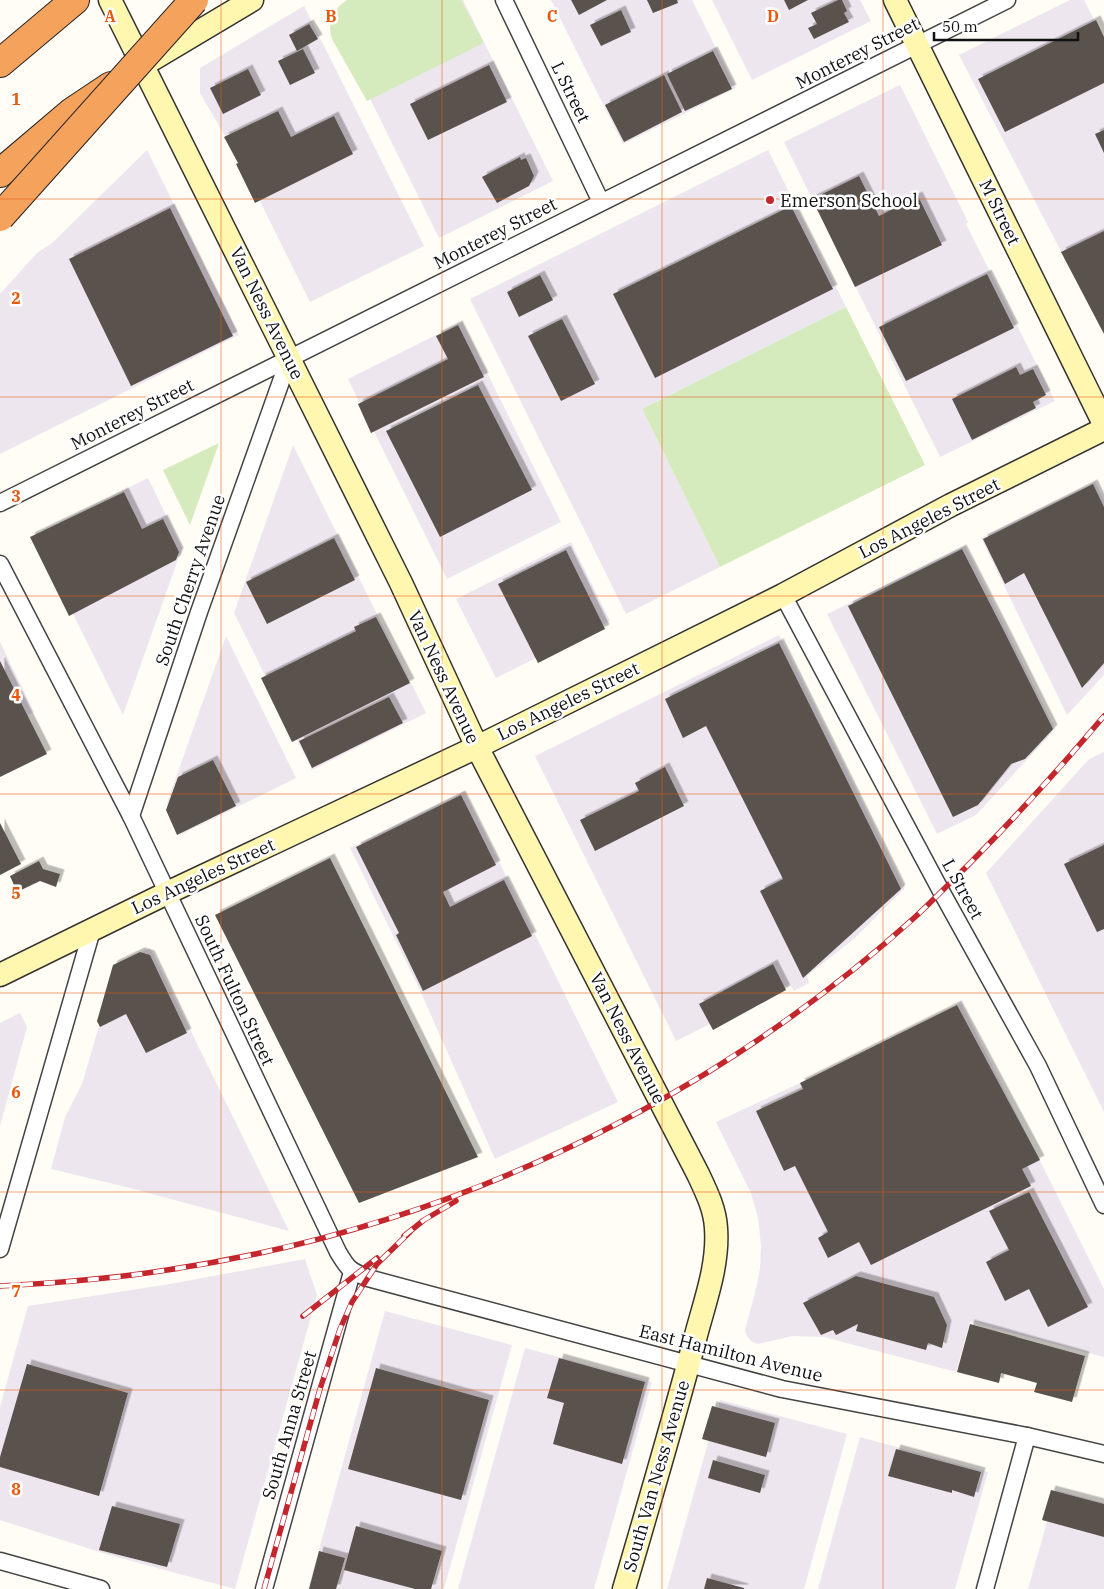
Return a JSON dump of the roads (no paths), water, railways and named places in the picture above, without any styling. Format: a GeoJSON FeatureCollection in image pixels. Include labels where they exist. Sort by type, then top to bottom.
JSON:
{"type":"FeatureCollection","features":[{"type":"Feature","properties":{"kind":"highway"},"geometry":{"type":"LineString","coordinates":[[0,63],[75,0]]}},
{"type":"Feature","properties":{"kind":"highway"},"geometry":{"type":"LineString","coordinates":[[0,217],[194,0]]}},
{"type":"Feature","properties":{"kind":"highway"},"geometry":{"type":"LineString","coordinates":[[0,173],[72,112],[143,65]]}},
{"type":"Feature","properties":{"kind":"street","name":"Van Ness Avenue"},"geometry":{"type":"LineString","coordinates":[[110,0],[401,583],[477,747],[698,1174],[710,1202],[716,1227],[716,1252],[688,1364]]}},
{"type":"Feature","properties":{"kind":"street"},"geometry":{"type":"LineString","coordinates":[[143,65],[252,0]]}},
{"type":"Feature","properties":{"kind":"street","name":"L Street"},"geometry":{"type":"LineString","coordinates":[[504,0],[601,202]]}},
{"type":"Feature","properties":{"kind":"street","name":"M Street"},"geometry":{"type":"LineString","coordinates":[[896,0],[1104,424]]}},
{"type":"Feature","properties":{"kind":"street","name":"Monterey Street"},"geometry":{"type":"LineString","coordinates":[[0,503],[1008,0]]}},
{"type":"Feature","properties":{"kind":"street","name":"South Cherry Avenue"},"geometry":{"type":"LineString","coordinates":[[131,816],[199,612],[289,359]]}},
{"type":"Feature","properties":{"kind":"street","name":"Los Angeles Street"},"geometry":{"type":"LineString","coordinates":[[0,975],[167,893],[477,747],[783,595],[951,505],[1104,429]]}},
{"type":"Feature","properties":{"kind":"street","name":"South Fulton Street"},"geometry":{"type":"LineString","coordinates":[[0,564],[131,816],[338,1252],[352,1272]]}},
{"type":"Feature","properties":{"kind":"street","name":"L Street"},"geometry":{"type":"LineString","coordinates":[[783,595],[941,891],[1038,1066],[1104,1205]]}},
{"type":"Feature","properties":{"kind":"street"},"geometry":{"type":"LineString","coordinates":[[0,1249],[92,930]]}},
{"type":"Feature","properties":{"kind":"street","name":"East Hamilton Avenue"},"geometry":{"type":"LineString","coordinates":[[352,1272],[368,1278],[782,1389],[1027,1436],[1104,1454]]}},
{"type":"Feature","properties":{"kind":"street","name":"South Anna Street"},"geometry":{"type":"LineString","coordinates":[[264,1589],[352,1272]]}},
{"type":"Feature","properties":{"kind":"street","name":"South Van Ness Avenue"},"geometry":{"type":"LineString","coordinates":[[624,1589],[688,1364]]}},
{"type":"Feature","properties":{"kind":"street"},"geometry":{"type":"LineString","coordinates":[[985,1589],[1027,1436]]}},
{"type":"Feature","properties":{"kind":"street"},"geometry":{"type":"LineString","coordinates":[[0,1561],[101,1589]]}},
{"type":"Feature","properties":{"kind":"railway"},"geometry":{"type":"LineString","coordinates":[[0,1286],[63,1282],[167,1270],[270,1251],[371,1224],[470,1190],[566,1149],[659,1101],[748,1046],[834,985],[914,918],[991,842],[1104,716]]}},
{"type":"Feature","properties":{"kind":"railway"},"geometry":{"type":"LineString","coordinates":[[404,1236],[424,1220],[456,1201]]}},
{"type":"Feature","properties":{"kind":"railway"},"geometry":{"type":"LineString","coordinates":[[264,1589],[320,1389],[340,1329],[352,1302],[377,1264],[410,1232]]}},
{"type":"Feature","properties":{"kind":"railway"},"geometry":{"type":"LineString","coordinates":[[303,1316],[377,1258]]}},
{"type":"Feature","properties":{"kind":"place","name":"Emerson School"},"geometry":{"type":"Point","coordinates":[770,200]}}]}
